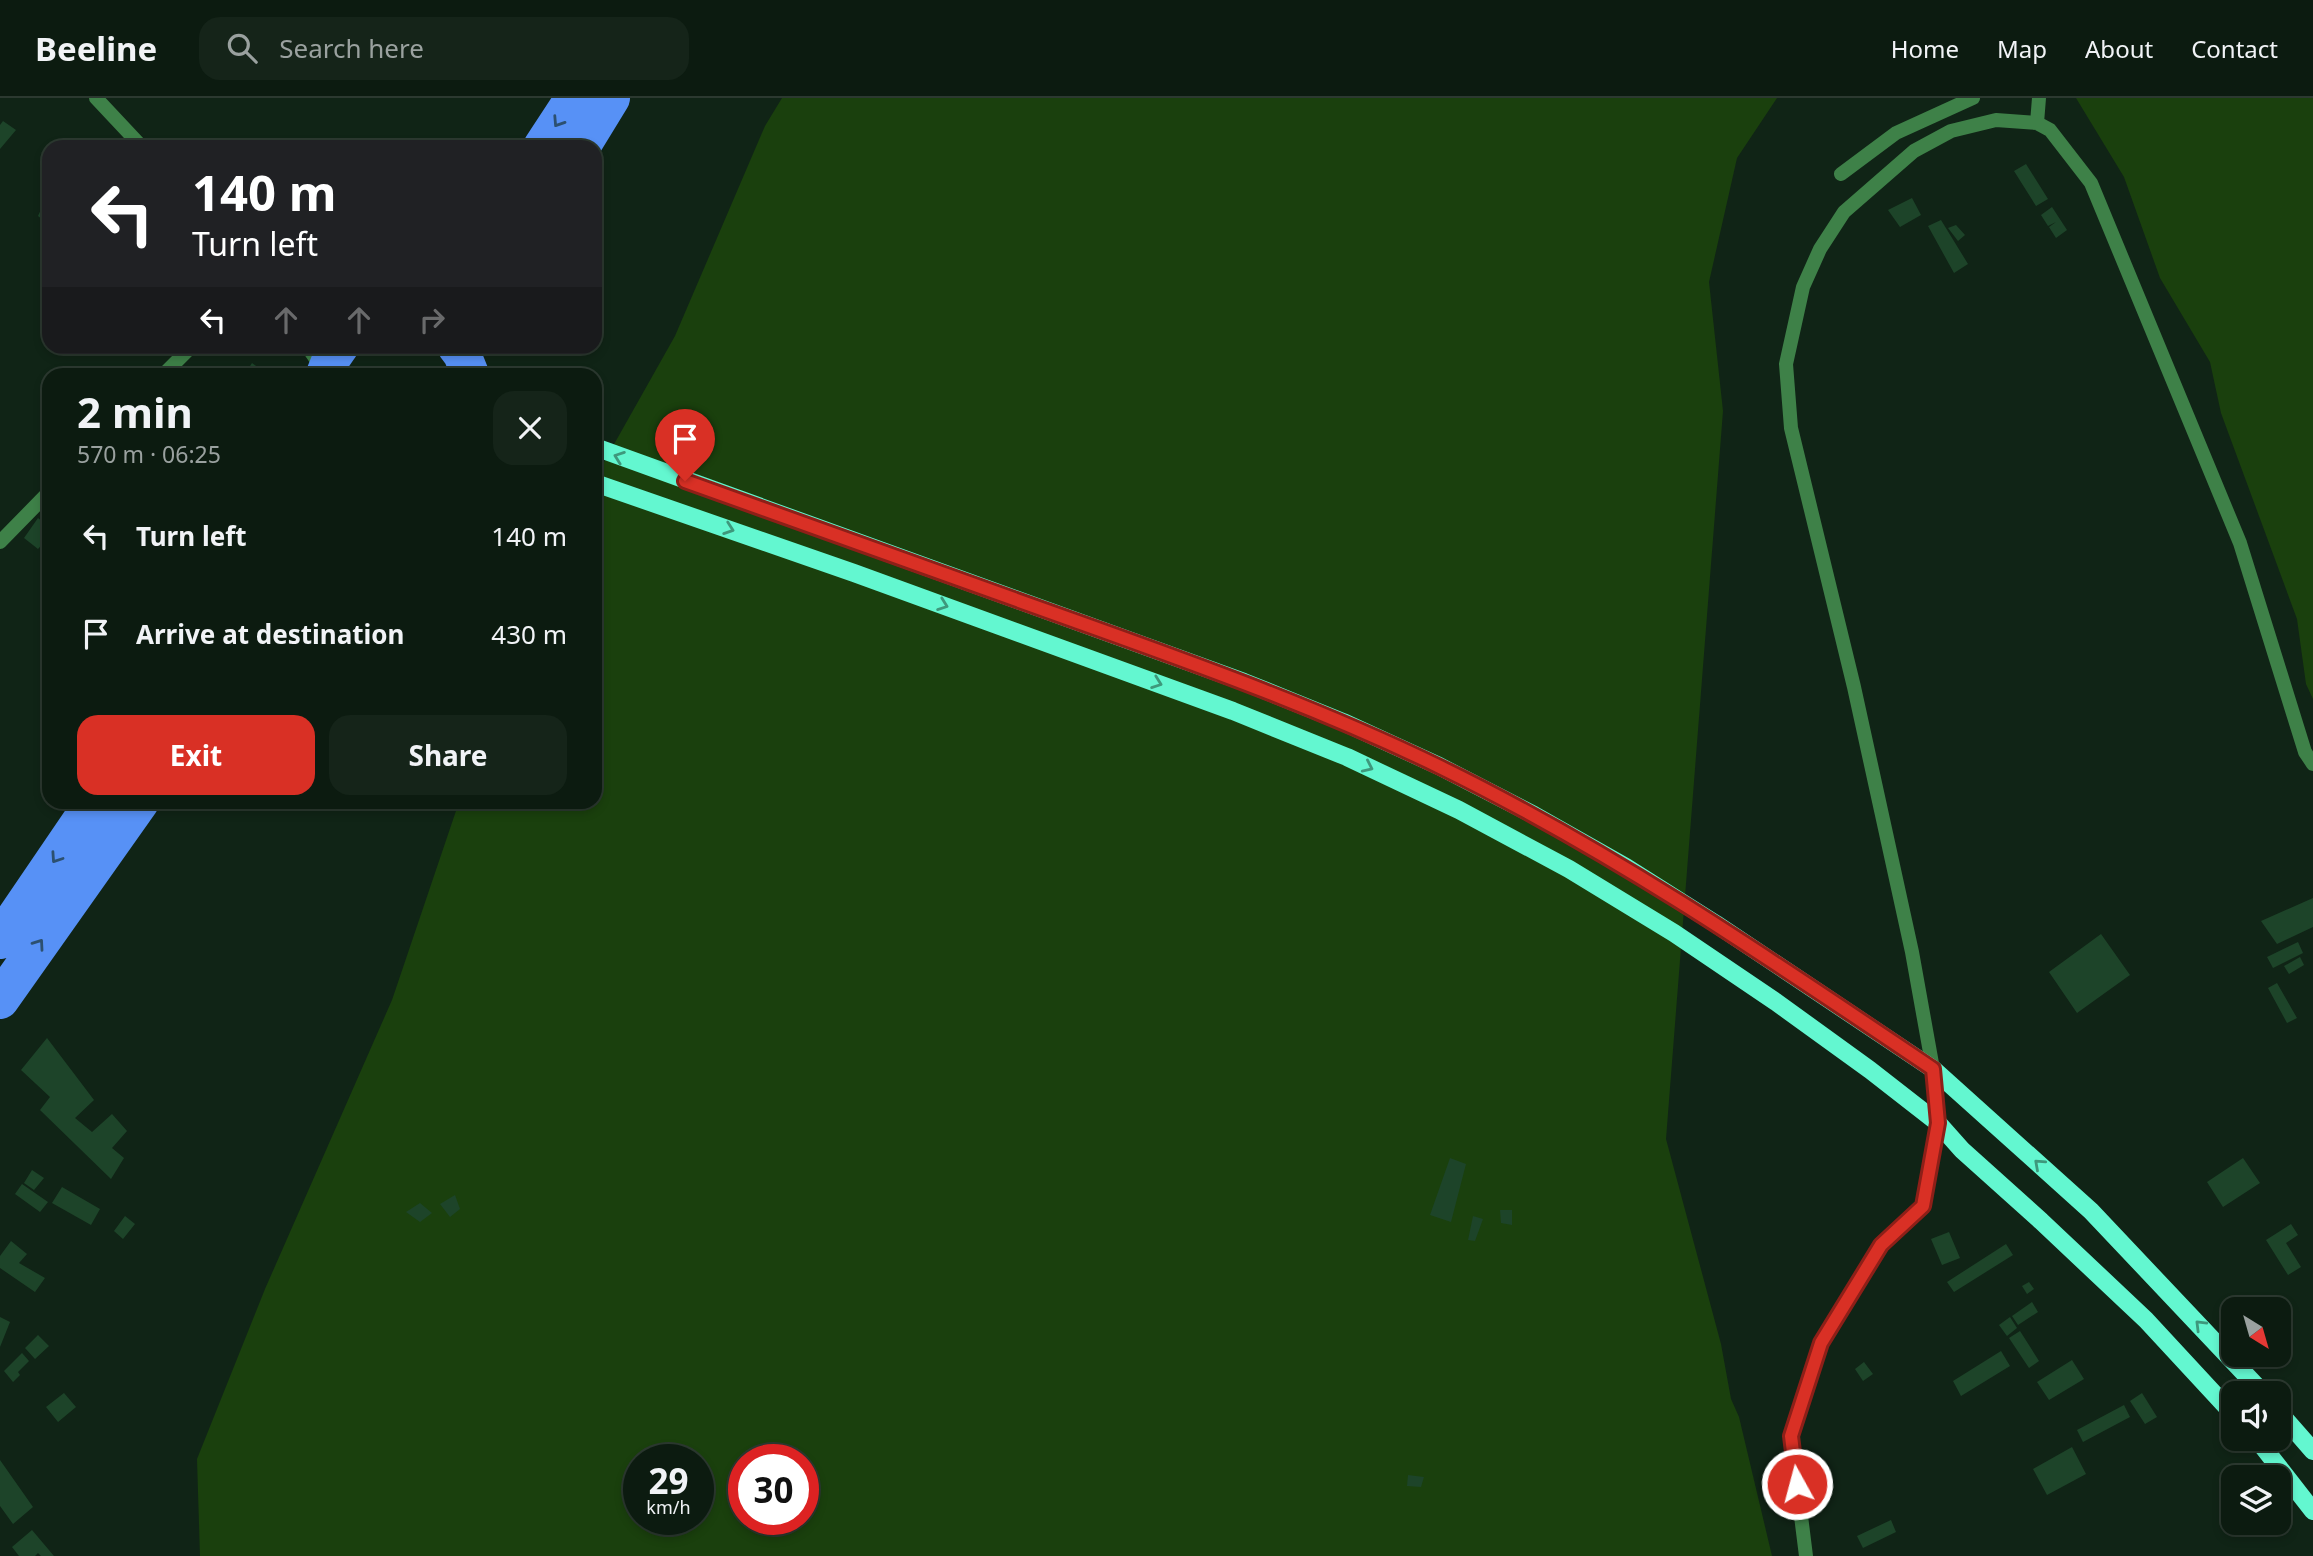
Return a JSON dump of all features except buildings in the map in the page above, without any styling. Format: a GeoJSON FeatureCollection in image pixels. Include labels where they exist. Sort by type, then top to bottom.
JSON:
{"type":"FeatureCollection","features":[{"type":"Feature","properties":{"kind":"highway"},"geometry":{"type":"LineString","coordinates":[[547,140],[574,98]]}},
{"type":"Feature","properties":{"kind":"highway"},"geometry":{"type":"LineString","coordinates":[[585,140],[611,98]]}},
{"type":"Feature","properties":{"kind":"highway"},"geometry":{"type":"LineString","coordinates":[[0,940],[89,809]]}},
{"type":"Feature","properties":{"kind":"highway"},"geometry":{"type":"LineString","coordinates":[[0,1000],[135,809]]}},
{"type":"Feature","properties":{"kind":"main road"},"geometry":{"type":"LineString","coordinates":[[602,450],[1244,682],[1343,722],[1439,766],[1534,815],[1626,867],[1716,924],[1933,1069],[2091,1211],[2252,1381]]}},
{"type":"Feature","properties":{"kind":"main road"},"geometry":{"type":"LineString","coordinates":[[602,485],[1233,710],[1347,757],[1447,804],[1569,869],[1674,933],[1797,1017],[1938,1123],[1962,1150],[2146,1320],[2221,1401]]}},
{"type":"Feature","properties":{"kind":"main road"},"geometry":{"type":"LineString","coordinates":[[2291,1426],[2313,1451]]}},
{"type":"Feature","properties":{"kind":"main road"},"geometry":{"type":"LineString","coordinates":[[2266,1451],[2313,1511]]}},
{"type":"Feature","properties":{"kind":"street"},"geometry":{"type":"LineString","coordinates":[[96,98],[135,140]]}},
{"type":"Feature","properties":{"kind":"street"},"geometry":{"type":"LineString","coordinates":[[1841,174],[1896,133],[1973,98]]}},
{"type":"Feature","properties":{"kind":"street"},"geometry":{"type":"LineString","coordinates":[[2037,123],[2039,98]]}},
{"type":"Feature","properties":{"kind":"street"},"geometry":{"type":"LineString","coordinates":[[1805,1556],[1791,1436],[1821,1343],[1881,1245],[1923,1206],[1938,1123],[1933,1069],[1912,952],[1857,700],[1791,428],[1786,364],[1803,287],[1820,249],[1844,212],[1914,151],[1951,131],[1996,120],[2037,123],[2050,130],[2091,183],[2240,543],[2305,751],[2313,764]]}},
{"type":"Feature","properties":{"kind":"street"},"geometry":{"type":"LineString","coordinates":[[170,368],[184,354]]}},
{"type":"Feature","properties":{"kind":"street"},"geometry":{"type":"LineString","coordinates":[[0,542],[42,499]]}},
{"type":"Feature","properties":{"kind":"shaded area"},"geometry":{"type":"Polygon","coordinates":[[[782,98],[1777,98],[1737,158],[1709,282],[1723,411],[1666,1139],[1721,1344],[1731,1399],[1739,1417],[1772,1556],[200,1556],[197,1459],[265,1289],[392,1000],[457,809],[602,809],[602,466],[675,336],[765,126],[782,98]]]}},
{"type":"Feature","properties":{"kind":"shaded area"},"geometry":{"type":"Polygon","coordinates":[[[2076,98],[2313,98],[2313,699],[2306,684],[2297,619],[2221,413],[2210,362],[2160,278],[2124,177],[2076,98]]]}},
{"type":"Feature","properties":{"kind":"route"},"geometry":{"type":"LineString","coordinates":[[685,481],[1244,682],[1343,722],[1439,766],[1626,867],[1933,1069],[1938,1123],[1923,1206],[1881,1245],[1821,1343],[1791,1436],[1797,1484]]}}]}
